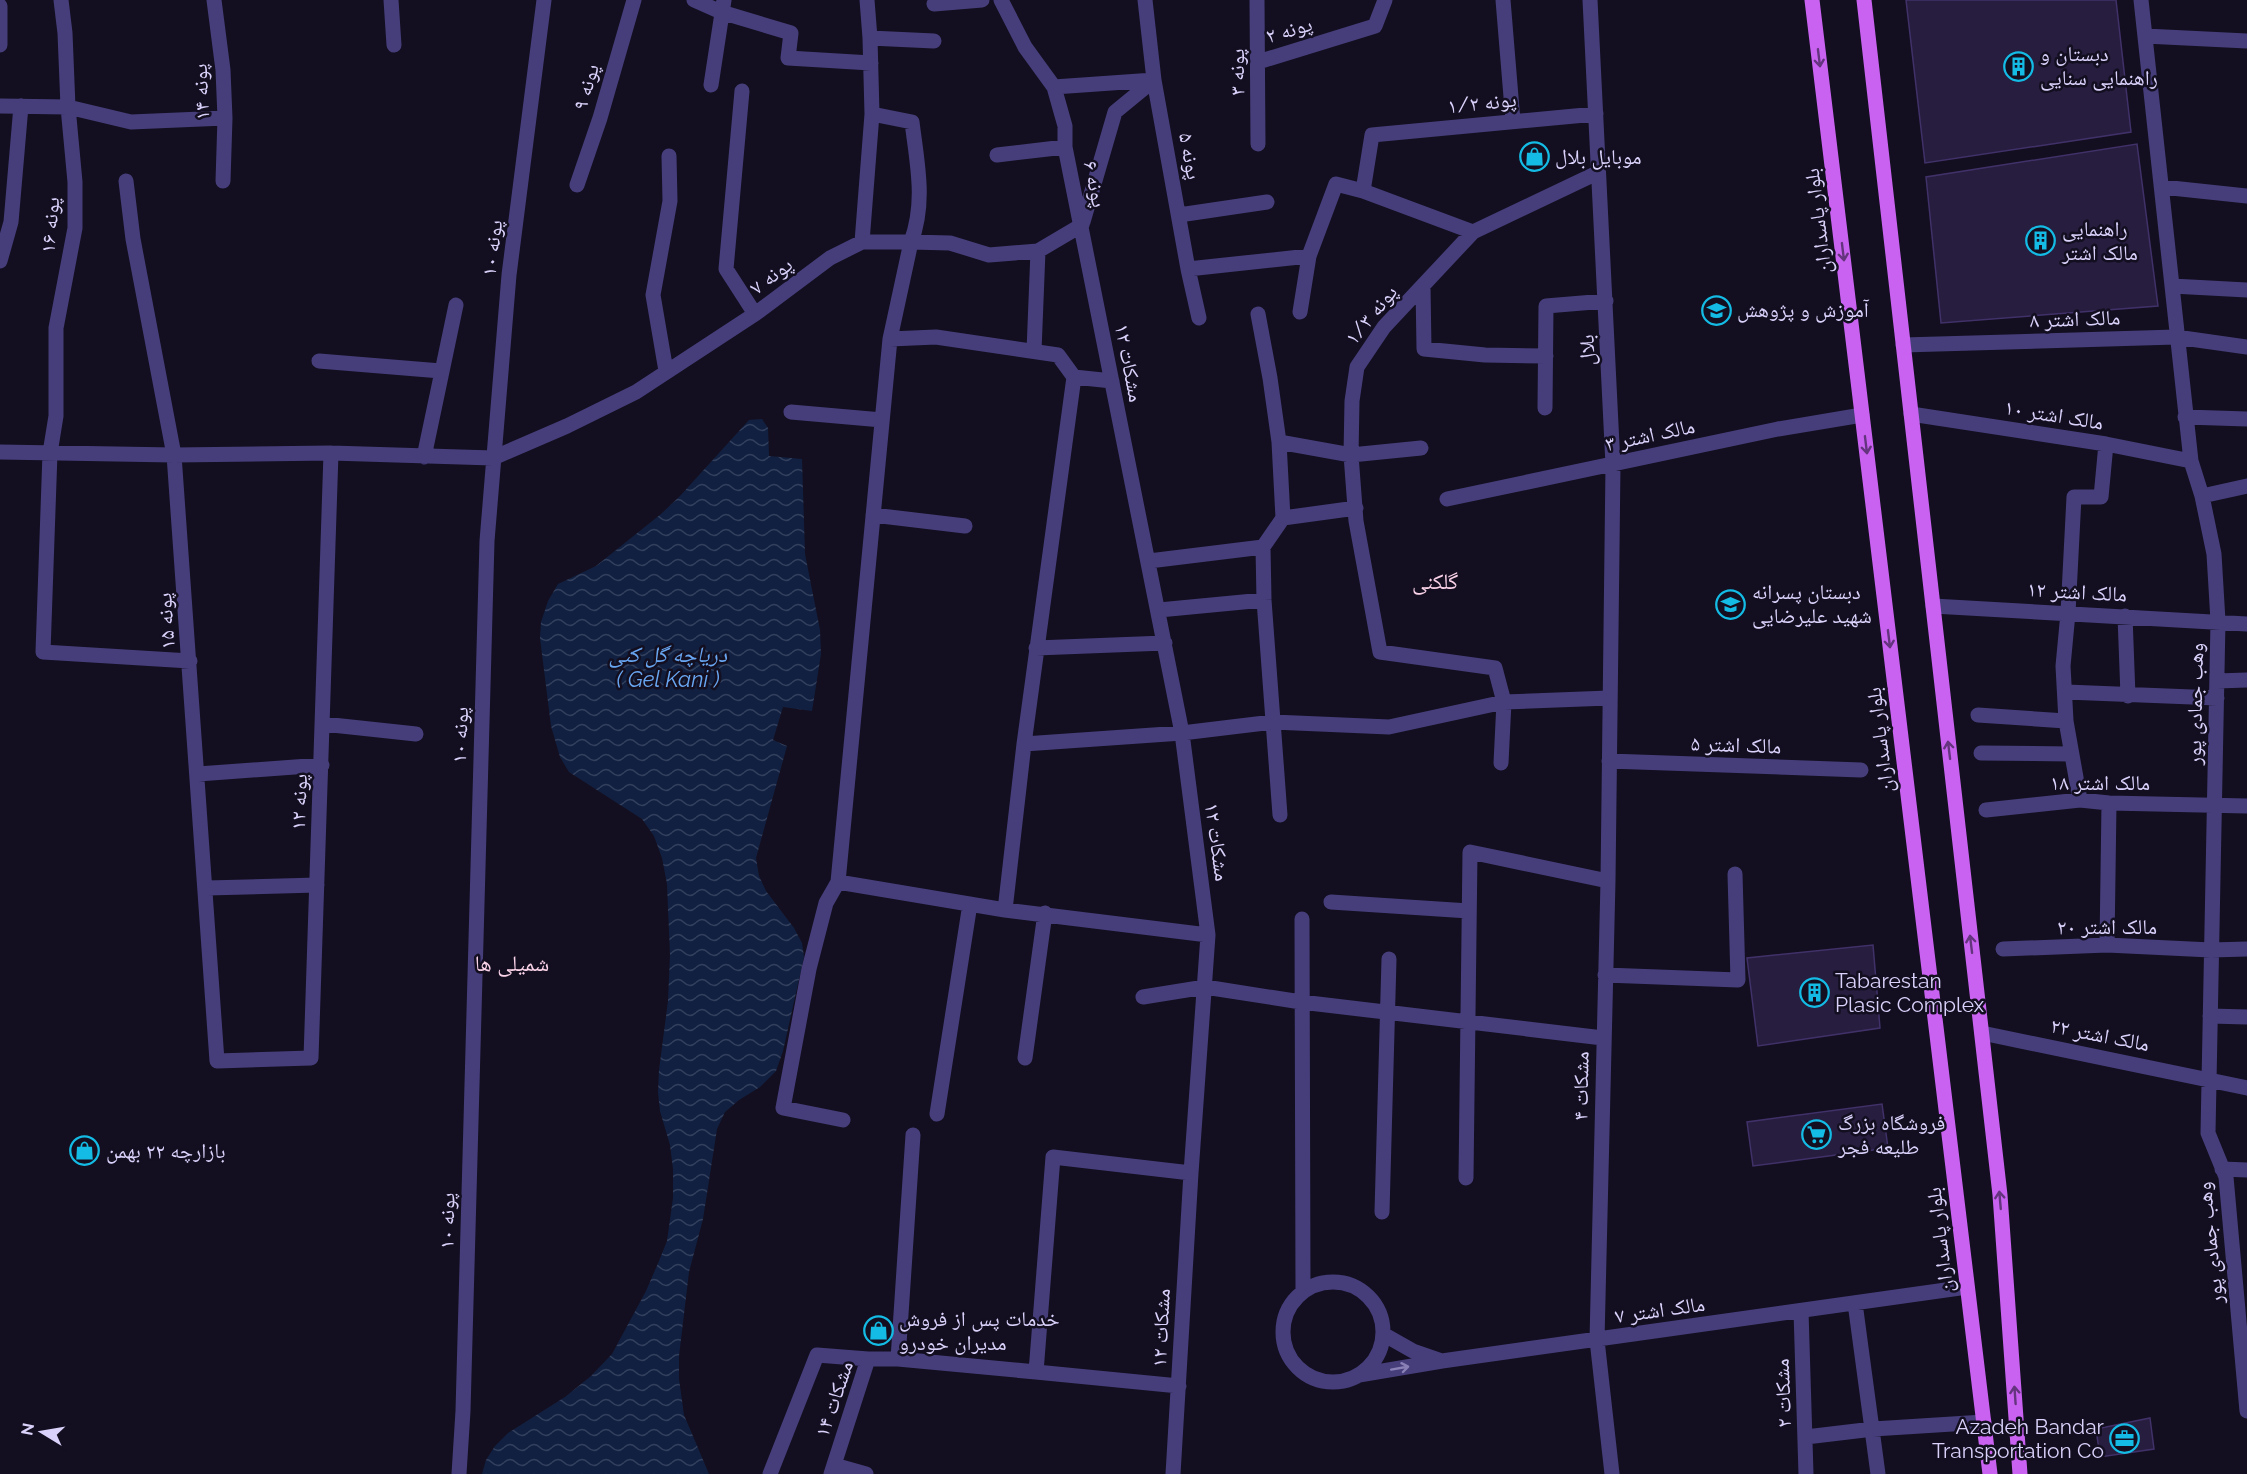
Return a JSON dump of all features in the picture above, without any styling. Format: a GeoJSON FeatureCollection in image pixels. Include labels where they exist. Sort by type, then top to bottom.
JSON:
{"type":"FeatureCollection","features":[{"type":"Feature","properties":{"kind":"main road","name":"بلوار پاسداران"},"geometry":{"type":"LineString","coordinates":[[1812,0],[1990,1474]]}},
{"type":"Feature","properties":{"kind":"main road"},"geometry":{"type":"LineString","coordinates":[[1864,0],[2000,1195],[2020,1474]]}},
{"type":"Feature","properties":{"kind":"street","name":"پونه ۱۶"},"geometry":{"type":"LineString","coordinates":[[61,0],[75,182],[75,228],[56,328],[56,416],[50,453],[43,652],[190,661]]}},
{"type":"Feature","properties":{"kind":"street","name":"پونه ۱۴"},"geometry":{"type":"LineString","coordinates":[[214,0],[223,70],[225,118],[223,182]]}},
{"type":"Feature","properties":{"kind":"street"},"geometry":{"type":"LineString","coordinates":[[391,0],[394,45]]}},
{"type":"Feature","properties":{"kind":"street","name":"پونه ۱۰"},"geometry":{"type":"LineString","coordinates":[[459,1474],[463,1411],[487,541],[509,275],[544,0]]}},
{"type":"Feature","properties":{"kind":"street","name":"پونه ۹"},"geometry":{"type":"LineString","coordinates":[[577,185],[600,118],[634,0]]}},
{"type":"Feature","properties":{"kind":"street"},"geometry":{"type":"LineString","coordinates":[[694,0],[723,6],[791,33],[788,58],[871,63]]}},
{"type":"Feature","properties":{"kind":"street"},"geometry":{"type":"LineString","coordinates":[[862,242],[872,114],[867,0]]}},
{"type":"Feature","properties":{"kind":"street"},"geometry":{"type":"LineString","coordinates":[[933,4],[982,0]]}},
{"type":"Feature","properties":{"kind":"street","name":"پونه ۶"},"geometry":{"type":"LineString","coordinates":[[862,242],[950,243],[989,255],[1038,251],[1082,225],[1065,147],[1065,126],[1054,87],[1025,48],[1001,0]]}},
{"type":"Feature","properties":{"kind":"street","name":"پونه ۵"},"geometry":{"type":"LineString","coordinates":[[1145,0],[1154,80],[1199,318]]}},
{"type":"Feature","properties":{"kind":"street","name":"پونه ۳"},"geometry":{"type":"LineString","coordinates":[[1257,0],[1258,144]]}},
{"type":"Feature","properties":{"kind":"street","name":"پونه ۲"},"geometry":{"type":"LineString","coordinates":[[1258,62],[1375,26],[1384,0]]}},
{"type":"Feature","properties":{"kind":"street"},"geometry":{"type":"LineString","coordinates":[[1503,0],[1513,121]]}},
{"type":"Feature","properties":{"kind":"street","name":"بلال"},"geometry":{"type":"LineString","coordinates":[[1590,0],[1613,465],[1610,698]]}},
{"type":"Feature","properties":{"kind":"street","name":"وهب جمادی پور"},"geometry":{"type":"LineString","coordinates":[[2141,0],[2185,417],[2191,461],[2202,496],[2214,554],[2218,621],[2208,1133],[2226,1178],[2247,1411]]}},
{"type":"Feature","properties":{"kind":"street"},"geometry":{"type":"LineString","coordinates":[[0,6],[0,45]]}},
{"type":"Feature","properties":{"kind":"street"},"geometry":{"type":"LineString","coordinates":[[711,85],[723,6]]}},
{"type":"Feature","properties":{"kind":"street"},"geometry":{"type":"LineString","coordinates":[[2145,36],[2247,41]]}},
{"type":"Feature","properties":{"kind":"street"},"geometry":{"type":"LineString","coordinates":[[870,38],[934,41]]}},
{"type":"Feature","properties":{"kind":"street"},"geometry":{"type":"LineString","coordinates":[[1054,87],[1154,80]]}},
{"type":"Feature","properties":{"kind":"street"},"geometry":{"type":"LineString","coordinates":[[1082,225],[1115,112],[1154,80]]}},
{"type":"Feature","properties":{"kind":"street"},"geometry":{"type":"LineString","coordinates":[[742,91],[726,269],[755,314]]}},
{"type":"Feature","properties":{"kind":"street"},"geometry":{"type":"LineString","coordinates":[[0,106],[68,107],[131,122],[225,118]]}},
{"type":"Feature","properties":{"kind":"street"},"geometry":{"type":"LineString","coordinates":[[0,261],[11,222],[21,106]]}},
{"type":"Feature","properties":{"kind":"street"},"geometry":{"type":"LineString","coordinates":[[843,1120],[783,1108],[809,969],[826,903],[838,882],[890,339],[911,242],[918,224],[921,195],[912,122],[872,114]]}},
{"type":"Feature","properties":{"kind":"street","name":"پونه ۱/۲"},"geometry":{"type":"LineString","coordinates":[[1363,191],[1372,135],[1596,114]]}},
{"type":"Feature","properties":{"kind":"street"},"geometry":{"type":"LineString","coordinates":[[997,155],[1065,147]]}},
{"type":"Feature","properties":{"kind":"street"},"geometry":{"type":"LineString","coordinates":[[666,371],[654,295],[670,201],[669,156]]}},
{"type":"Feature","properties":{"kind":"street","name":"پونه ۱/۳"},"geometry":{"type":"LineString","coordinates":[[1504,702],[1495,668],[1380,652],[1356,522],[1351,455],[1352,401],[1356,367],[1384,327],[1473,232],[1597,173]]}},
{"type":"Feature","properties":{"kind":"street","name":"پونه ۱۵"},"geometry":{"type":"LineString","coordinates":[[126,182],[133,239],[174,455],[218,1061]]}},
{"type":"Feature","properties":{"kind":"street"},"geometry":{"type":"LineString","coordinates":[[1300,312],[1309,256],[1336,184],[1363,191],[1473,232]]}},
{"type":"Feature","properties":{"kind":"street"},"geometry":{"type":"LineString","coordinates":[[2162,187],[2247,196]]}},
{"type":"Feature","properties":{"kind":"street"},"geometry":{"type":"LineString","coordinates":[[1179,215],[1267,202]]}},
{"type":"Feature","properties":{"kind":"street","name":"مشکات ۱۲"},"geometry":{"type":"LineString","coordinates":[[1082,225],[1182,733],[1208,935],[1173,1474]]}},
{"type":"Feature","properties":{"kind":"street","name":"پونه ۷"},"geometry":{"type":"LineString","coordinates":[[493,458],[567,426],[636,392],[755,314],[830,258],[862,242]]}},
{"type":"Feature","properties":{"kind":"street"},"geometry":{"type":"LineString","coordinates":[[1034,351],[1038,251]]}},
{"type":"Feature","properties":{"kind":"street"},"geometry":{"type":"LineString","coordinates":[[1188,269],[1309,256]]}},
{"type":"Feature","properties":{"kind":"street"},"geometry":{"type":"LineString","coordinates":[[1423,285],[1424,349],[1485,355],[1546,356]]}},
{"type":"Feature","properties":{"kind":"street"},"geometry":{"type":"LineString","coordinates":[[2172,286],[2247,290]]}},
{"type":"Feature","properties":{"kind":"street"},"geometry":{"type":"LineString","coordinates":[[1545,408],[1546,306],[1606,301]]}},
{"type":"Feature","properties":{"kind":"street"},"geometry":{"type":"LineString","coordinates":[[424,457],[456,305]]}},
{"type":"Feature","properties":{"kind":"street"},"geometry":{"type":"LineString","coordinates":[[1258,314],[1279,442],[1283,518],[1263,547],[1264,600],[1280,815]]}},
{"type":"Feature","properties":{"kind":"street"},"geometry":{"type":"LineString","coordinates":[[890,339],[936,337],[1058,355],[1074,377],[1036,648],[1005,910]]}},
{"type":"Feature","properties":{"kind":"street","name":"مالک اشتر ۸"},"geometry":{"type":"LineString","coordinates":[[1903,345],[2176,337],[2247,347]]}},
{"type":"Feature","properties":{"kind":"street"},"geometry":{"type":"LineString","coordinates":[[319,361],[441,371]]}},
{"type":"Feature","properties":{"kind":"street"},"geometry":{"type":"LineString","coordinates":[[1074,377],[1112,381]]}},
{"type":"Feature","properties":{"kind":"street"},"geometry":{"type":"LineString","coordinates":[[790,412],[882,420]]}},
{"type":"Feature","properties":{"kind":"street","name":"مالک اشتر ۱۰"},"geometry":{"type":"LineString","coordinates":[[1911,414],[2106,444],[2191,461]]}},
{"type":"Feature","properties":{"kind":"street","name":"مالک اشتر ۳"},"geometry":{"type":"LineString","coordinates":[[1447,499],[1778,429],[1862,415]]}},
{"type":"Feature","properties":{"kind":"street"},"geometry":{"type":"LineString","coordinates":[[2185,417],[2247,419]]}},
{"type":"Feature","properties":{"kind":"street"},"geometry":{"type":"LineString","coordinates":[[1279,442],[1351,455],[1421,448]]}},
{"type":"Feature","properties":{"kind":"street"},"geometry":{"type":"LineString","coordinates":[[2080,800],[2066,721],[2063,666],[2074,496],[2101,497],[2106,444]]}},
{"type":"Feature","properties":{"kind":"street"},"geometry":{"type":"LineString","coordinates":[[0,452],[174,455],[331,453],[493,458]]}},
{"type":"Feature","properties":{"kind":"street","name":"پونه ۱۲"},"geometry":{"type":"LineString","coordinates":[[218,1061],[311,1058],[331,453]]}},
{"type":"Feature","properties":{"kind":"street"},"geometry":{"type":"LineString","coordinates":[[2202,496],[2247,486]]}},
{"type":"Feature","properties":{"kind":"street"},"geometry":{"type":"LineString","coordinates":[[1283,518],[1356,508]]}},
{"type":"Feature","properties":{"kind":"street"},"geometry":{"type":"LineString","coordinates":[[873,515],[965,526]]}},
{"type":"Feature","properties":{"kind":"street"},"geometry":{"type":"LineString","coordinates":[[1149,561],[1263,547]]}},
{"type":"Feature","properties":{"kind":"street"},"geometry":{"type":"LineString","coordinates":[[1159,610],[1264,600]]}},
{"type":"Feature","properties":{"kind":"street","name":"مالک اشتر ۱۲"},"geometry":{"type":"LineString","coordinates":[[1933,606],[2247,624]]}},
{"type":"Feature","properties":{"kind":"street"},"geometry":{"type":"LineString","coordinates":[[2125,616],[2128,696]]}},
{"type":"Feature","properties":{"kind":"street"},"geometry":{"type":"LineString","coordinates":[[1036,648],[1165,643]]}},
{"type":"Feature","properties":{"kind":"street"},"geometry":{"type":"LineString","coordinates":[[2217,681],[2247,680]]}},
{"type":"Feature","properties":{"kind":"street"},"geometry":{"type":"LineString","coordinates":[[2066,693],[2217,698]]}},
{"type":"Feature","properties":{"kind":"street"},"geometry":{"type":"LineString","coordinates":[[1024,744],[1182,733],[1273,722],[1389,727],[1504,702],[1610,698]]}},
{"type":"Feature","properties":{"kind":"street","name":"مشکات ۴"},"geometry":{"type":"LineString","coordinates":[[1610,698],[1597,1340],[1612,1474]]}},
{"type":"Feature","properties":{"kind":"street"},"geometry":{"type":"LineString","coordinates":[[1501,763],[1504,702]]}},
{"type":"Feature","properties":{"kind":"street"},"geometry":{"type":"LineString","coordinates":[[1978,715],[2066,721]]}},
{"type":"Feature","properties":{"kind":"street"},"geometry":{"type":"LineString","coordinates":[[323,724],[416,734]]}},
{"type":"Feature","properties":{"kind":"street"},"geometry":{"type":"LineString","coordinates":[[1981,753],[2071,754]]}},
{"type":"Feature","properties":{"kind":"street","name":"مالک اشتر ۵"},"geometry":{"type":"LineString","coordinates":[[1609,761],[1861,770]]}},
{"type":"Feature","properties":{"kind":"street"},"geometry":{"type":"LineString","coordinates":[[198,774],[322,765]]}},
{"type":"Feature","properties":{"kind":"street","name":"مالک اشتر ۱۸"},"geometry":{"type":"LineString","coordinates":[[1986,810],[2080,800],[2109,803],[2247,806]]}},
{"type":"Feature","properties":{"kind":"street"},"geometry":{"type":"LineString","coordinates":[[2107,945],[2109,803]]}},
{"type":"Feature","properties":{"kind":"street"},"geometry":{"type":"LineString","coordinates":[[1466,1178],[1470,852],[1608,881]]}},
{"type":"Feature","properties":{"kind":"street"},"geometry":{"type":"LineString","coordinates":[[1605,975],[1738,980],[1735,874]]}},
{"type":"Feature","properties":{"kind":"street"},"geometry":{"type":"LineString","coordinates":[[838,882],[1005,910],[1208,935]]}},
{"type":"Feature","properties":{"kind":"street"},"geometry":{"type":"LineString","coordinates":[[207,888],[317,885]]}},
{"type":"Feature","properties":{"kind":"street"},"geometry":{"type":"LineString","coordinates":[[1331,902],[1469,911]]}},
{"type":"Feature","properties":{"kind":"street"},"geometry":{"type":"LineString","coordinates":[[937,1114],[970,904]]}},
{"type":"Feature","properties":{"kind":"street"},"geometry":{"type":"LineString","coordinates":[[1025,1058],[1045,914]]}},
{"type":"Feature","properties":{"kind":"street"},"geometry":{"type":"LineString","coordinates":[[1302,919],[1303,1292]]}},
{"type":"Feature","properties":{"kind":"street","name":"مالک اشتر ۲۰"},"geometry":{"type":"LineString","coordinates":[[2003,950],[2107,945],[2211,950],[2247,949]]}},
{"type":"Feature","properties":{"kind":"street"},"geometry":{"type":"LineString","coordinates":[[1382,1212],[1389,959]]}},
{"type":"Feature","properties":{"kind":"street"},"geometry":{"type":"LineString","coordinates":[[1143,997],[1205,987],[1301,1002],[1603,1038]]}},
{"type":"Feature","properties":{"kind":"street"},"geometry":{"type":"LineString","coordinates":[[2210,1016],[2247,1017]]}},
{"type":"Feature","properties":{"kind":"street","name":"مالک اشتر ۲۲"},"geometry":{"type":"LineString","coordinates":[[1982,1033],[2209,1078],[2247,1088]]}},
{"type":"Feature","properties":{"kind":"street"},"geometry":{"type":"LineString","coordinates":[[898,1359],[913,1135]]}},
{"type":"Feature","properties":{"kind":"street"},"geometry":{"type":"LineString","coordinates":[[1036,1372],[1053,1157],[1191,1173]]}},
{"type":"Feature","properties":{"kind":"street"},"geometry":{"type":"LineString","coordinates":[[2222,1169],[2247,1170]]}},
{"type":"Feature","properties":{"kind":"street"},"geometry":{"type":"LineString","coordinates":[[1329,1281],[1346,1283],[1361,1290],[1374,1302],[1381,1317],[1383,1334],[1380,1350],[1372,1365],[1359,1375],[1344,1382],[1327,1383],[1311,1378],[1298,1369],[1288,1356],[1283,1340],[1283,1323],[1288,1308],[1303,1292],[1313,1285],[1329,1281]]}},
{"type":"Feature","properties":{"kind":"street","name":"مالک اشتر ۷"},"geometry":{"type":"LineString","coordinates":[[1359,1375],[1442,1361],[1967,1287]]}},
{"type":"Feature","properties":{"kind":"street"},"geometry":{"type":"LineString","coordinates":[[1855,1304],[1878,1474]]}},
{"type":"Feature","properties":{"kind":"street","name":"مشکات ۲"},"geometry":{"type":"LineString","coordinates":[[1801,1311],[1806,1474]]}},
{"type":"Feature","properties":{"kind":"street"},"geometry":{"type":"LineString","coordinates":[[1383,1334],[1413,1352],[1442,1361]]}},
{"type":"Feature","properties":{"kind":"street"},"geometry":{"type":"LineString","coordinates":[[770,1474],[818,1355],[868,1359]]}},
{"type":"Feature","properties":{"kind":"street","name":"مشکات ۱۴"},"geometry":{"type":"LineString","coordinates":[[833,1470],[868,1359],[898,1359],[1179,1386]]}},
{"type":"Feature","properties":{"kind":"street"},"geometry":{"type":"LineString","coordinates":[[1806,1437],[1873,1429],[1984,1422]]}},
{"type":"Feature","properties":{"kind":"street"},"geometry":{"type":"LineString","coordinates":[[833,1470],[866,1474]]}},
{"type":"Feature","properties":{"kind":"water","name":"دریاچه گل کنی ( Gel Kani )"},"geometry":{"type":"Polygon","coordinates":[[[762,419],[768,428],[769,456],[802,459],[805,554],[820,630],[821,654],[812,711],[783,707],[773,740],[787,746],[756,858],[759,876],[766,891],[794,928],[802,943],[804,957],[783,1051],[776,1071],[760,1087],[725,1112],[717,1129],[703,1219],[689,1272],[679,1356],[679,1379],[684,1415],[709,1474],[482,1474],[486,1460],[495,1446],[508,1433],[565,1397],[591,1376],[612,1354],[646,1291],[667,1241],[673,1198],[670,1145],[660,1111],[658,1092],[668,1001],[670,955],[667,884],[662,858],[654,836],[642,819],[569,772],[560,757],[551,726],[540,638],[541,622],[548,601],[558,584],[596,566],[661,514],[749,420],[762,419]]]}},
{"type":"Feature","properties":{"kind":"building","name":"دبستان و راهنمایی سنایی"},"geometry":{"type":"Polygon","coordinates":[[[1906,0],[2116,0],[2131,132],[1925,163],[1906,0]]]}},
{"type":"Feature","properties":{"kind":"building","name":"راهنمایی مالک اشتر"},"geometry":{"type":"Polygon","coordinates":[[[2137,144],[2158,306],[1941,323],[1926,177],[2137,144]]]}},
{"type":"Feature","properties":{"kind":"building","name":"Tabarestan Plasic Complex"},"geometry":{"type":"Polygon","coordinates":[[[1873,945],[1880,1028],[1758,1046],[1747,958],[1873,945]]]}},
{"type":"Feature","properties":{"kind":"building","name":"فروشگاه بزرگ طلیعه فجر"},"geometry":{"type":"Polygon","coordinates":[[[1882,1104],[1888,1148],[1753,1166],[1747,1122],[1882,1104]]]}},
{"type":"Feature","properties":{"kind":"building","name":"Azadeh Bandar Transportation Co"},"geometry":{"type":"Polygon","coordinates":[[[2150,1418],[2154,1449],[2100,1457],[2096,1429],[2150,1418]]]}},
{"type":"Feature","properties":{"kind":"place","name":"دبستان و راهنمایی سنایی"},"geometry":{"type":"Point","coordinates":[2019,66]}},
{"type":"Feature","properties":{"kind":"place","name":"موبایل بلال"},"geometry":{"type":"Point","coordinates":[1534,157]}},
{"type":"Feature","properties":{"kind":"place","name":"راهنمایی مالک اشتر"},"geometry":{"type":"Point","coordinates":[2041,241]}},
{"type":"Feature","properties":{"kind":"place","name":"آموزش و پژوهش"},"geometry":{"type":"Point","coordinates":[1716,310]}},
{"type":"Feature","properties":{"kind":"place","name":"دبستان پسرانه شهید علیرضایی"},"geometry":{"type":"Point","coordinates":[1731,604]}},
{"type":"Feature","properties":{"kind":"place","name":"Tabarestan Plasic Complex"},"geometry":{"type":"Point","coordinates":[1814,993]}},
{"type":"Feature","properties":{"kind":"place","name":"فروشگاه بزرگ طلیعه فجر"},"geometry":{"type":"Point","coordinates":[1817,1135]}},
{"type":"Feature","properties":{"kind":"place","name":"بازارچه ۲۲ بهمن"},"geometry":{"type":"Point","coordinates":[85,1151]}},
{"type":"Feature","properties":{"kind":"place","name":"خدمات پس از فروش مدیران خودرو"},"geometry":{"type":"Point","coordinates":[878,1331]}},
{"type":"Feature","properties":{"kind":"place","name":"Azadeh Bandar Transportation Co"},"geometry":{"type":"Point","coordinates":[2125,1439]}},
{"type":"Feature","properties":{"kind":"district","name":"گلکنی"},"geometry":{"type":"Point","coordinates":[1435,581]}},
{"type":"Feature","properties":{"kind":"district","name":"شمیلی ها"},"geometry":{"type":"Point","coordinates":[512,963]}}]}
